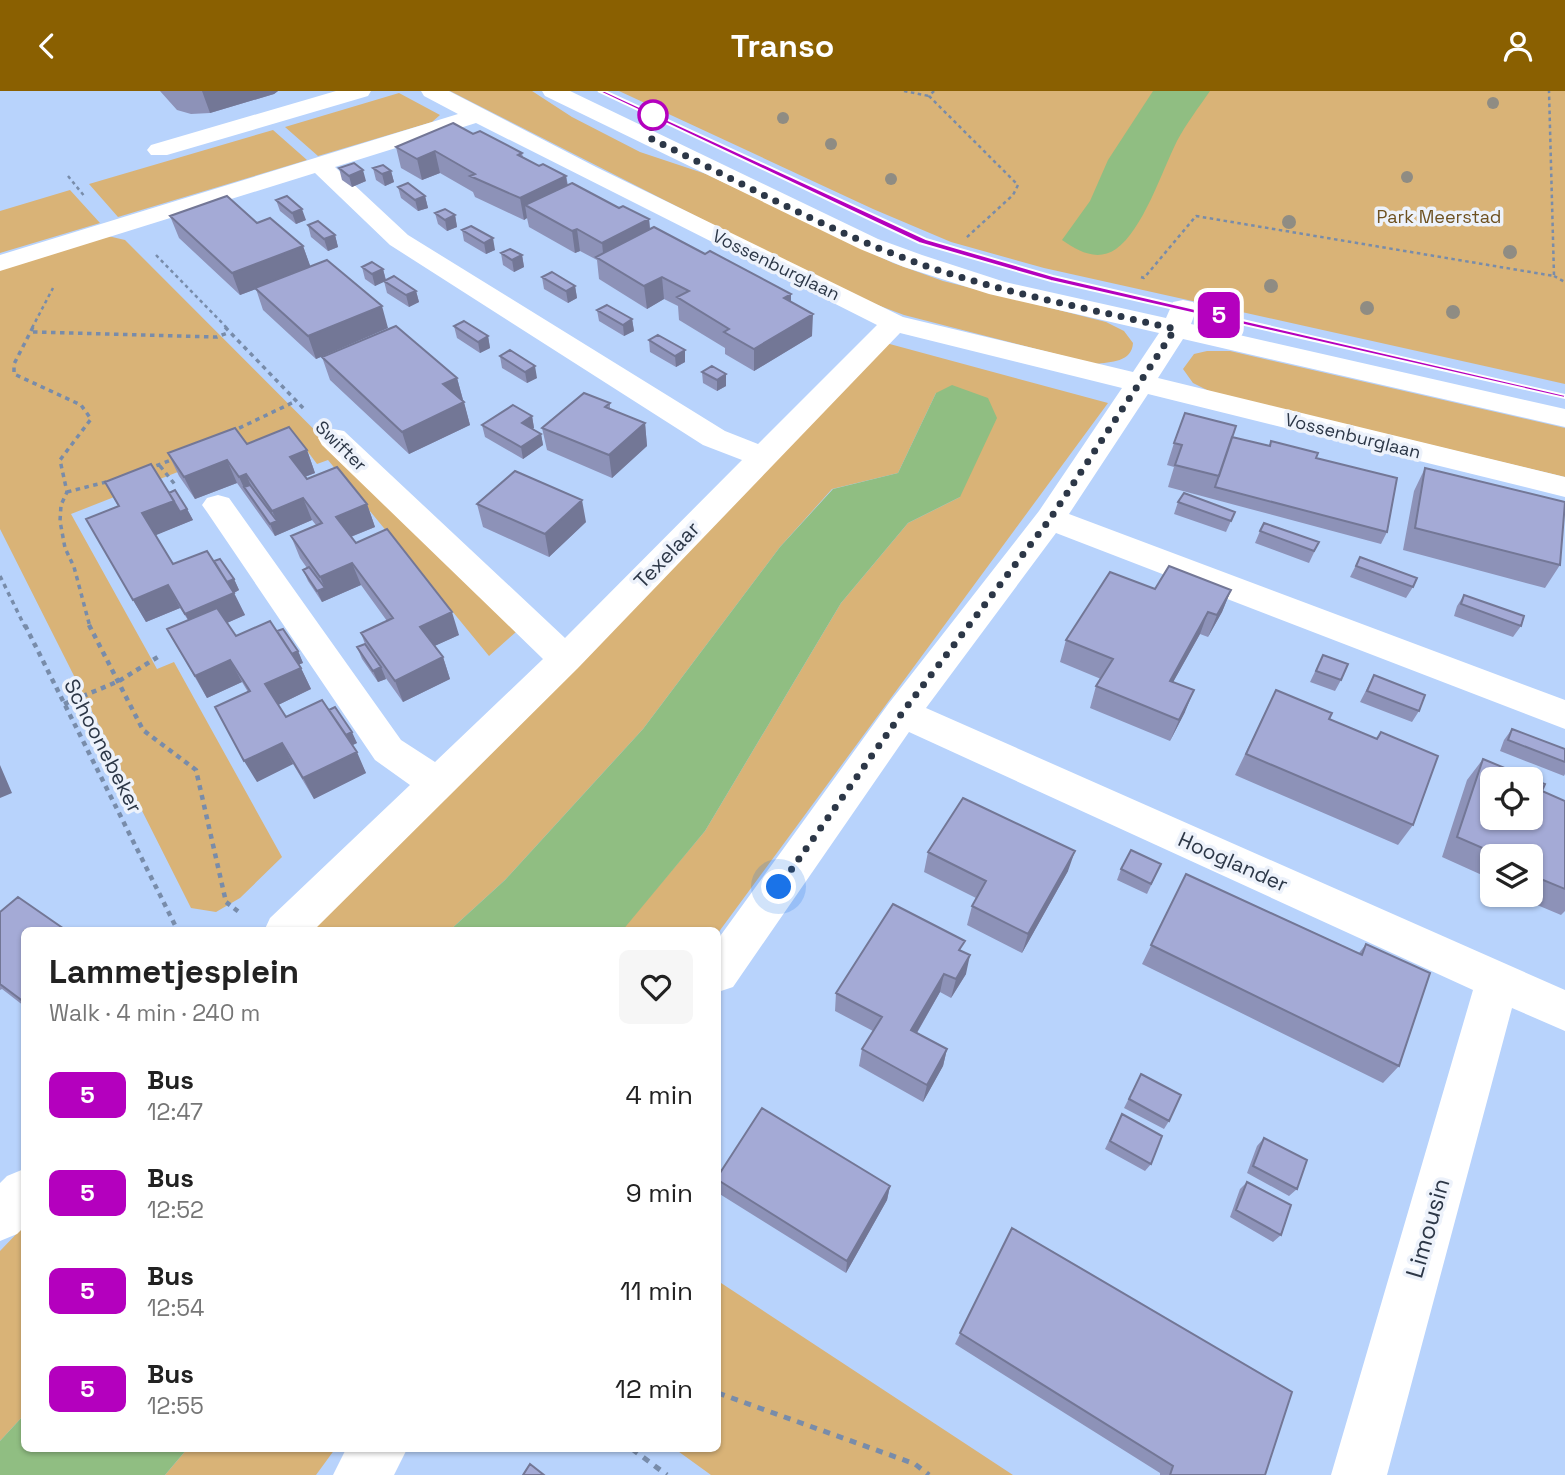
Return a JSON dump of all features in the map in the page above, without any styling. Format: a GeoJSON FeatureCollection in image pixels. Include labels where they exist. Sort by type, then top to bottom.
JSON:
{"type":"FeatureCollection","features":[{"type":"Feature","properties":{"kind":"street"},"geometry":{"type":"LineString","coordinates":[[159,150],[360,91]]}},
{"type":"Feature","properties":{"kind":"street","name":"Vossenburglaan"},"geometry":{"type":"LineString","coordinates":[[432,91],[894,323],[1565,487]]}},
{"type":"Feature","properties":{"kind":"street"},"geometry":{"type":"LineString","coordinates":[[553,91],[857,238],[913,261],[998,288],[1179,318],[1565,395]]}},
{"type":"Feature","properties":{"kind":"street"},"geometry":{"type":"LineString","coordinates":[[602,91],[923,241],[960,244],[1051,278],[1179,318],[1565,418]]}},
{"type":"Feature","properties":{"kind":"street"},"geometry":{"type":"LineString","coordinates":[[0,263],[477,115]]}},
{"type":"Feature","properties":{"kind":"street"},"geometry":{"type":"LineString","coordinates":[[319,164],[399,240],[714,438],[764,457]]}},
{"type":"Feature","properties":{"kind":"street"},"geometry":{"type":"LineString","coordinates":[[721,970],[902,713],[1050,519],[1140,385],[1179,318]]}},
{"type":"Feature","properties":{"kind":"street","name":"Texelaar"},"geometry":{"type":"LineString","coordinates":[[289,927],[565,659],[894,323]]}},
{"type":"Feature","properties":{"kind":"street","name":"Swifter"},"geometry":{"type":"LineString","coordinates":[[333,439],[565,659]]}},
{"type":"Feature","properties":{"kind":"street"},"geometry":{"type":"LineString","coordinates":[[218,505],[388,750],[437,783]]}},
{"type":"Feature","properties":{"kind":"street"},"geometry":{"type":"LineString","coordinates":[[1050,519],[1565,715]]}},
{"type":"Feature","properties":{"kind":"street","name":"Hooglander"},"geometry":{"type":"LineString","coordinates":[[902,713],[1565,1011]]}},
{"type":"Feature","properties":{"kind":"street","name":"Limousin"},"geometry":{"type":"LineString","coordinates":[[1359,1475],[1498,980]]}},
{"type":"Feature","properties":{"kind":"street"},"geometry":{"type":"LineString","coordinates":[[0,1217],[21,1196]]}},
{"type":"Feature","properties":{"kind":"street"},"geometry":{"type":"LineString","coordinates":[[361,1475],[378,1452]]}},
{"type":"Feature","properties":{"kind":"path"},"geometry":{"type":"LineString","coordinates":[[904,91],[929,96],[1018,185],[1013,195],[960,244]]}},
{"type":"Feature","properties":{"kind":"path"},"geometry":{"type":"LineString","coordinates":[[929,96],[934,91]]}},
{"type":"Feature","properties":{"kind":"path"},"geometry":{"type":"LineString","coordinates":[[1549,91],[1554,276]]}},
{"type":"Feature","properties":{"kind":"path"},"geometry":{"type":"LineString","coordinates":[[1132,275],[1144,278],[1196,215],[1554,276],[1565,282]]}},
{"type":"Feature","properties":{"kind":"path","name":"Swifter"},"geometry":{"type":"LineString","coordinates":[[126,224],[333,439]]}},
{"type":"Feature","properties":{"kind":"path"},"geometry":{"type":"LineString","coordinates":[[69,241],[74,245],[33,333],[15,364],[14,374],[81,405],[92,419],[88,430],[60,460],[67,492],[61,505],[60,521],[65,548],[74,567],[90,628],[143,730],[196,770],[226,902],[244,916]]}},
{"type":"Feature","properties":{"kind":"path"},"geometry":{"type":"LineString","coordinates":[[960,244],[979,241]]}},
{"type":"Feature","properties":{"kind":"path"},"geometry":{"type":"LineString","coordinates":[[33,333],[217,337],[230,332]]}},
{"type":"Feature","properties":{"kind":"path"},"geometry":{"type":"LineString","coordinates":[[225,435],[297,401]]}},
{"type":"Feature","properties":{"kind":"path"},"geometry":{"type":"LineString","coordinates":[[140,472],[181,456]]}},
{"type":"Feature","properties":{"kind":"path"},"geometry":{"type":"LineString","coordinates":[[67,492],[120,478]]}},
{"type":"Feature","properties":{"kind":"path","name":"Schoonebeker"},"geometry":{"type":"LineString","coordinates":[[0,576],[175,927]]}},
{"type":"Feature","properties":{"kind":"path"},"geometry":{"type":"LineString","coordinates":[[64,704],[119,681],[161,656]]}},
{"type":"Feature","properties":{"kind":"path"},"geometry":{"type":"LineString","coordinates":[[721,1394],[915,1464],[929,1475]]}},
{"type":"Feature","properties":{"kind":"path"},"geometry":{"type":"LineString","coordinates":[[636,1452],[667,1475]]}},
{"type":"Feature","properties":{"kind":"green space"},"geometry":{"type":"Polygon","coordinates":[[[450,91],[532,91],[572,117],[640,152],[706,174],[893,263],[943,281],[1106,322],[1124,331],[1133,343],[1132,349],[1120,360],[1095,364],[904,315],[851,295],[450,91]]]}},
{"type":"Feature","properties":{"kind":"green space","name":"Park Meerstad"},"geometry":{"type":"Polygon","coordinates":[[[619,91],[1565,91],[1565,384],[1044,268],[951,242],[873,209],[619,91]]]}},
{"type":"Feature","properties":{"kind":"green space"},"geometry":{"type":"Polygon","coordinates":[[[399,93],[440,115],[432,122],[318,156],[285,127],[399,93]]]}},
{"type":"Feature","properties":{"kind":"green space"},"geometry":{"type":"Polygon","coordinates":[[[273,130],[307,160],[118,217],[89,184],[273,130]]]}},
{"type":"Feature","properties":{"kind":"green space"},"geometry":{"type":"Polygon","coordinates":[[[70,190],[100,223],[0,253],[0,211],[70,190]]]}},
{"type":"Feature","properties":{"kind":"green space"},"geometry":{"type":"Polygon","coordinates":[[[108,236],[125,240],[516,632],[489,656],[328,460],[317,464],[290,428],[71,514],[157,669],[174,662],[282,857],[240,898],[216,912],[191,908],[0,529],[0,268],[108,236]]]}},
{"type":"Feature","properties":{"kind":"green space"},"geometry":{"type":"Polygon","coordinates":[[[886,343],[1108,403],[721,929],[624,927],[705,831],[841,603],[908,523],[960,497],[936,393],[898,473],[832,489],[780,547],[643,729],[505,880],[453,927],[316,927],[886,343]]]}},
{"type":"Feature","properties":{"kind":"green space"},"geometry":{"type":"Polygon","coordinates":[[[1230,351],[1565,428],[1565,477],[1211,392],[1193,383],[1183,369],[1194,354],[1230,351]]]}},
{"type":"Feature","properties":{"kind":"green space"},"geometry":{"type":"Polygon","coordinates":[[[21,1229],[21,1418],[0,1441],[0,1251],[21,1229]]]}},
{"type":"Feature","properties":{"kind":"green space"},"geometry":{"type":"Polygon","coordinates":[[[721,1283],[1013,1475],[711,1475],[679,1452],[721,1452],[721,1283]]]}},
{"type":"Feature","properties":{"kind":"green space"},"geometry":{"type":"Polygon","coordinates":[[[184,1452],[333,1452],[316,1475],[165,1475],[184,1452]]]}},
{"type":"Feature","properties":{"kind":"shaded area"},"geometry":{"type":"Polygon","coordinates":[[[1153,91],[1210,91],[1181,135],[1151,199],[1126,240],[1116,249],[1102,255],[1081,251],[1062,240],[1090,201],[1108,160],[1153,91]]]}},
{"type":"Feature","properties":{"kind":"shaded area"},"geometry":{"type":"Polygon","coordinates":[[[952,385],[988,398],[997,418],[960,497],[908,523],[841,603],[705,831],[625,927],[453,927],[505,880],[643,729],[780,547],[833,489],[898,473],[936,393],[952,385]]]}},
{"type":"Feature","properties":{"kind":"shaded area"},"geometry":{"type":"Polygon","coordinates":[[[21,1418],[21,1452],[184,1452],[165,1475],[0,1475],[0,1441],[21,1418]]]}},
{"type":"Feature","properties":{"kind":"building"},"geometry":{"type":"Polygon","coordinates":[[[453,123],[473,134],[480,131],[522,153],[518,155],[539,166],[543,164],[566,176],[520,198],[470,176],[475,174],[435,151],[417,159],[396,147],[453,123]]]}},
{"type":"Feature","properties":{"kind":"building"},"geometry":{"type":"Polygon","coordinates":[[[354,163],[363,170],[349,176],[339,168],[354,163]]]}},
{"type":"Feature","properties":{"kind":"building"},"geometry":{"type":"Polygon","coordinates":[[[383,165],[391,171],[382,174],[373,168],[383,165]]]}},
{"type":"Feature","properties":{"kind":"building"},"geometry":{"type":"Polygon","coordinates":[[[408,183],[425,196],[415,200],[398,187],[408,183]]]}},
{"type":"Feature","properties":{"kind":"building"},"geometry":{"type":"Polygon","coordinates":[[[572,183],[619,208],[623,206],[649,219],[602,243],[577,229],[572,231],[525,205],[572,183]]]}},
{"type":"Feature","properties":{"kind":"building"},"geometry":{"type":"Polygon","coordinates":[[[227,196],[257,223],[270,218],[303,246],[232,273],[170,216],[227,196]]]}},
{"type":"Feature","properties":{"kind":"building"},"geometry":{"type":"Polygon","coordinates":[[[287,196],[302,209],[292,213],[276,200],[287,196]]]}},
{"type":"Feature","properties":{"kind":"building"},"geometry":{"type":"Polygon","coordinates":[[[445,209],[455,215],[445,220],[435,213],[445,209]]]}},
{"type":"Feature","properties":{"kind":"building"},"geometry":{"type":"Polygon","coordinates":[[[318,221],[335,235],[324,239],[308,225],[318,221]]]}},
{"type":"Feature","properties":{"kind":"building"},"geometry":{"type":"Polygon","coordinates":[[[471,226],[493,238],[484,243],[462,230],[471,226]]]}},
{"type":"Feature","properties":{"kind":"building"},"geometry":{"type":"Polygon","coordinates":[[[654,227],[705,254],[710,251],[791,294],[784,298],[813,314],[754,349],[724,332],[729,329],[677,297],[689,291],[662,277],[644,286],[596,257],[654,227]]]}},
{"type":"Feature","properties":{"kind":"building"},"geometry":{"type":"Polygon","coordinates":[[[510,249],[522,255],[512,260],[501,253],[510,249]]]}},
{"type":"Feature","properties":{"kind":"building"},"geometry":{"type":"Polygon","coordinates":[[[327,260],[382,306],[308,336],[255,288],[327,260]]]}},
{"type":"Feature","properties":{"kind":"building"},"geometry":{"type":"Polygon","coordinates":[[[372,262],[383,269],[372,274],[362,267],[372,262]]]}},
{"type":"Feature","properties":{"kind":"building"},"geometry":{"type":"Polygon","coordinates":[[[552,272],[575,286],[566,291],[542,277],[552,272]]]}},
{"type":"Feature","properties":{"kind":"building"},"geometry":{"type":"Polygon","coordinates":[[[394,276],[416,291],[406,295],[384,281],[394,276]]]}},
{"type":"Feature","properties":{"kind":"building"},"geometry":{"type":"Polygon","coordinates":[[[607,305],[632,319],[623,325],[597,310],[607,305]]]}},
{"type":"Feature","properties":{"kind":"building"},"geometry":{"type":"Polygon","coordinates":[[[464,321],[488,336],[478,342],[454,326],[464,321]]]}},
{"type":"Feature","properties":{"kind":"building"},"geometry":{"type":"Polygon","coordinates":[[[396,326],[457,378],[443,384],[464,402],[402,432],[322,357],[396,326]]]}},
{"type":"Feature","properties":{"kind":"building"},"geometry":{"type":"Polygon","coordinates":[[[658,335],[685,350],[675,356],[649,340],[658,335]]]}},
{"type":"Feature","properties":{"kind":"building"},"geometry":{"type":"Polygon","coordinates":[[[510,350],[535,366],[525,372],[500,356],[510,350]]]}},
{"type":"Feature","properties":{"kind":"building"},"geometry":{"type":"Polygon","coordinates":[[[712,366],[726,374],[717,380],[702,372],[712,366]]]}},
{"type":"Feature","properties":{"kind":"building"},"geometry":{"type":"Polygon","coordinates":[[[584,393],[610,403],[605,407],[645,423],[609,455],[542,428],[584,393]]]}},
{"type":"Feature","properties":{"kind":"building"},"geometry":{"type":"Polygon","coordinates":[[[513,405],[532,416],[522,423],[541,434],[521,447],[482,425],[513,405]]]}},
{"type":"Feature","properties":{"kind":"building"},"geometry":{"type":"Polygon","coordinates":[[[1185,413],[1236,426],[1219,476],[1175,465],[1182,445],[1174,443],[1185,413]]]}},
{"type":"Feature","properties":{"kind":"building"},"geometry":{"type":"Polygon","coordinates":[[[289,427],[307,450],[290,457],[307,479],[337,467],[367,504],[336,517],[356,543],[387,529],[452,612],[420,627],[443,657],[395,681],[361,633],[393,618],[352,563],[320,577],[291,536],[322,523],[303,498],[272,511],[246,474],[239,477],[227,460],[184,477],[168,453],[235,428],[247,444],[289,427]]]}},
{"type":"Feature","properties":{"kind":"building"},"geometry":{"type":"Polygon","coordinates":[[[1232,437],[1270,446],[1271,441],[1318,453],[1316,458],[1397,478],[1387,532],[1215,487],[1232,437]]]}},
{"type":"Feature","properties":{"kind":"building"},"geometry":{"type":"Polygon","coordinates":[[[151,464],[174,501],[142,513],[173,564],[207,551],[234,593],[185,614],[168,585],[133,600],[86,519],[119,506],[105,482],[151,464]]]}},
{"type":"Feature","properties":{"kind":"building"},"geometry":{"type":"Polygon","coordinates":[[[1425,468],[1565,502],[1560,565],[1415,528],[1425,468]]]}},
{"type":"Feature","properties":{"kind":"building"},"geometry":{"type":"Polygon","coordinates":[[[515,471],[582,500],[545,534],[477,504],[515,471]]]}},
{"type":"Feature","properties":{"kind":"building"},"geometry":{"type":"Polygon","coordinates":[[[250,485],[277,521],[270,524],[244,487],[250,485]]]}},
{"type":"Feature","properties":{"kind":"building"},"geometry":{"type":"Polygon","coordinates":[[[175,490],[187,509],[180,512],[169,493],[175,490]]]}},
{"type":"Feature","properties":{"kind":"building"},"geometry":{"type":"Polygon","coordinates":[[[1184,493],[1235,512],[1231,521],[1178,502],[1184,493]]]}},
{"type":"Feature","properties":{"kind":"building"},"geometry":{"type":"Polygon","coordinates":[[[1264,523],[1319,542],[1314,551],[1260,531],[1264,523]]]}},
{"type":"Feature","properties":{"kind":"building"},"geometry":{"type":"Polygon","coordinates":[[[1360,557],[1417,578],[1413,587],[1356,566],[1360,557]]]}},
{"type":"Feature","properties":{"kind":"building"},"geometry":{"type":"Polygon","coordinates":[[[220,559],[234,579],[227,582],[214,561],[220,559]]]}},
{"type":"Feature","properties":{"kind":"building"},"geometry":{"type":"Polygon","coordinates":[[[1169,566],[1231,590],[1217,615],[1208,612],[1170,681],[1194,690],[1179,720],[1096,686],[1113,659],[1066,640],[1110,572],[1155,589],[1169,566]]]}},
{"type":"Feature","properties":{"kind":"building"},"geometry":{"type":"Polygon","coordinates":[[[309,567],[325,588],[317,591],[303,570],[309,567]]]}},
{"type":"Feature","properties":{"kind":"building"},"geometry":{"type":"Polygon","coordinates":[[[1464,595],[1524,616],[1521,626],[1461,604],[1464,595]]]}},
{"type":"Feature","properties":{"kind":"building"},"geometry":{"type":"Polygon","coordinates":[[[217,608],[236,636],[270,621],[301,668],[265,684],[286,717],[322,700],[357,752],[303,778],[282,743],[244,761],[215,707],[250,691],[230,660],[195,676],[167,629],[217,608]]]}},
{"type":"Feature","properties":{"kind":"building"},"geometry":{"type":"Polygon","coordinates":[[[283,629],[298,651],[292,654],[277,631],[283,629]]]}},
{"type":"Feature","properties":{"kind":"building"},"geometry":{"type":"Polygon","coordinates":[[[365,644],[381,667],[373,671],[357,647],[365,644]]]}},
{"type":"Feature","properties":{"kind":"building"},"geometry":{"type":"Polygon","coordinates":[[[1323,655],[1348,664],[1341,680],[1316,671],[1323,655]]]}},
{"type":"Feature","properties":{"kind":"building"},"geometry":{"type":"Polygon","coordinates":[[[1374,675],[1425,695],[1419,711],[1367,691],[1374,675]]]}},
{"type":"Feature","properties":{"kind":"building"},"geometry":{"type":"Polygon","coordinates":[[[1276,690],[1332,713],[1329,719],[1377,739],[1381,732],[1438,756],[1413,825],[1246,754],[1276,690]]]}},
{"type":"Feature","properties":{"kind":"building"},"geometry":{"type":"Polygon","coordinates":[[[335,707],[352,732],[346,735],[329,710],[335,707]]]}},
{"type":"Feature","properties":{"kind":"building"},"geometry":{"type":"Polygon","coordinates":[[[1512,729],[1565,749],[1565,762],[1508,740],[1512,729]]]}},
{"type":"Feature","properties":{"kind":"building"},"geometry":{"type":"Polygon","coordinates":[[[1483,759],[1502,767],[1480,767],[1483,759]]]}},
{"type":"Feature","properties":{"kind":"building"},"geometry":{"type":"Polygon","coordinates":[[[1480,768],[1480,830],[1543,830],[1543,791],[1565,801],[1565,889],[1543,880],[1543,844],[1480,844],[1480,847],[1457,837],[1480,768]]]}},
{"type":"Feature","properties":{"kind":"building"},"geometry":{"type":"Polygon","coordinates":[[[963,798],[1075,851],[1028,934],[972,906],[986,881],[928,852],[963,798]]]}},
{"type":"Feature","properties":{"kind":"building"},"geometry":{"type":"Polygon","coordinates":[[[1131,850],[1161,864],[1151,884],[1121,869],[1131,850]]]}},
{"type":"Feature","properties":{"kind":"building"},"geometry":{"type":"Polygon","coordinates":[[[1186,874],[1362,955],[1366,944],[1430,973],[1399,1066],[1151,945],[1186,874]]]}},
{"type":"Feature","properties":{"kind":"building"},"geometry":{"type":"Polygon","coordinates":[[[18,897],[61,927],[21,927],[21,1000],[0,984],[0,912],[18,897]]]}},
{"type":"Feature","properties":{"kind":"building"},"geometry":{"type":"Polygon","coordinates":[[[893,904],[965,941],[959,950],[970,955],[956,979],[944,974],[911,1030],[947,1049],[927,1085],[862,1049],[882,1017],[836,993],[893,904]]]}},
{"type":"Feature","properties":{"kind":"building"},"geometry":{"type":"Polygon","coordinates":[[[1141,1074],[1181,1095],[1169,1121],[1129,1099],[1141,1074]]]}},
{"type":"Feature","properties":{"kind":"building"},"geometry":{"type":"Polygon","coordinates":[[[762,1108],[890,1186],[847,1261],[721,1182],[721,1171],[762,1108]]]}},
{"type":"Feature","properties":{"kind":"building"},"geometry":{"type":"Polygon","coordinates":[[[1122,1114],[1162,1136],[1151,1164],[1110,1141],[1122,1114]]]}},
{"type":"Feature","properties":{"kind":"building"},"geometry":{"type":"Polygon","coordinates":[[[1264,1138],[1307,1160],[1297,1189],[1253,1166],[1264,1138]]]}},
{"type":"Feature","properties":{"kind":"building"},"geometry":{"type":"Polygon","coordinates":[[[1247,1182],[1291,1205],[1281,1235],[1236,1210],[1247,1182]]]}},
{"type":"Feature","properties":{"kind":"building"},"geometry":{"type":"Polygon","coordinates":[[[1012,1228],[1292,1392],[1265,1475],[1170,1475],[1173,1466],[960,1333],[1012,1228]]]}},
{"type":"Feature","properties":{"kind":"building"},"geometry":{"type":"Polygon","coordinates":[[[530,1464],[544,1475],[523,1475],[530,1464]]]}},
{"type":"Feature","properties":{"kind":"bus line","name":"5"},"geometry":{"type":"LineString","coordinates":[[602,91],[828,199],[923,241],[1051,278],[1565,395]]}},
{"type":"Feature","properties":{"kind":"route"},"geometry":{"type":"LineString","coordinates":[[653,115],[650,138],[869,244],[998,288],[1175,329],[1050,519],[902,713],[779,887]]}}]}
